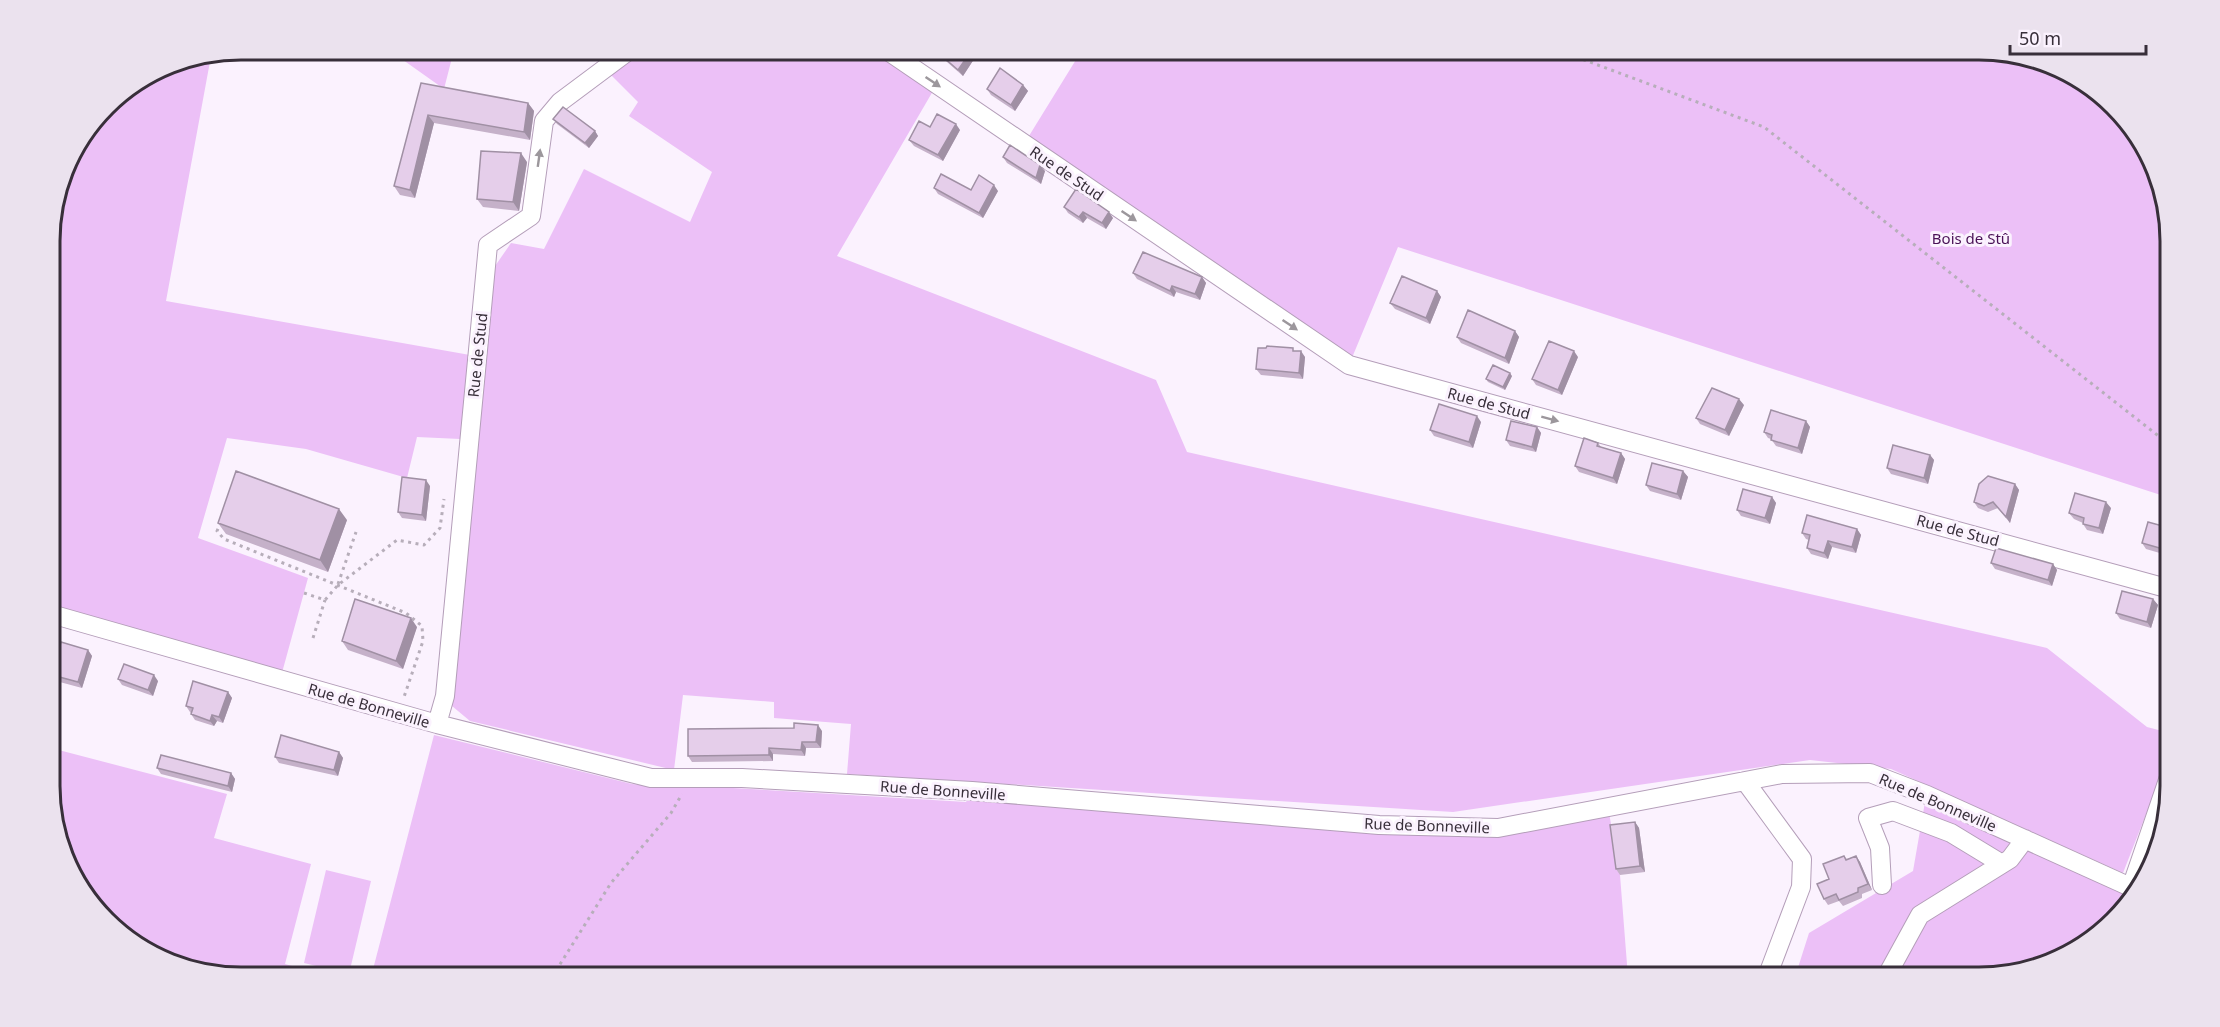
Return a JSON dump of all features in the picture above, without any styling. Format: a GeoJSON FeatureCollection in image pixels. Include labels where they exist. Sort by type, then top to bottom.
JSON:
{"type":"FeatureCollection","features":[{"type":"Feature","properties":{"kind":"street","name":"Rue de Stud"},"geometry":{"type":"LineString","coordinates":[[437,724],[445,696],[488,245],[531,216],[544,121],[560,102],[617,60]]}},
{"type":"Feature","properties":{"kind":"street","name":"Rue de Stud"},"geometry":{"type":"LineString","coordinates":[[900,60],[1349,365],[2160,586]]}},
{"type":"Feature","properties":{"kind":"street","name":"Rue de Bonneville"},"geometry":{"type":"LineString","coordinates":[[60,617],[437,724],[651,778],[690,780],[742,778],[972,791],[1378,825],[1498,828],[1782,774],[1870,773],[1927,795],[2129,887]]}},
{"type":"Feature","properties":{"kind":"street"},"geometry":{"type":"LineString","coordinates":[[1744,781],[1802,860],[1801,887],[1771,967]]}},
{"type":"Feature","properties":{"kind":"street"},"geometry":{"type":"LineString","coordinates":[[1882,885],[1880,848],[1868,818],[1893,811],[1951,833],[2002,864]]}},
{"type":"Feature","properties":{"kind":"street"},"geometry":{"type":"LineString","coordinates":[[2142,863],[2158,812]]}},
{"type":"Feature","properties":{"kind":"street"},"geometry":{"type":"LineString","coordinates":[[1891,967],[1920,915],[2010,859],[2025,839]]}},
{"type":"Feature","properties":{"kind":"path"},"geometry":{"type":"LineString","coordinates":[[1587,60],[1764,127],[2160,437]]}},
{"type":"Feature","properties":{"kind":"path"},"geometry":{"type":"LineString","coordinates":[[313,638],[325,600],[338,585],[397,540],[424,545],[440,528],[445,493]]}},
{"type":"Feature","properties":{"kind":"path"},"geometry":{"type":"LineString","coordinates":[[221,520],[218,531],[224,539],[406,613],[422,626],[423,641],[398,712]]}},
{"type":"Feature","properties":{"kind":"path"},"geometry":{"type":"LineString","coordinates":[[338,585],[357,532]]}},
{"type":"Feature","properties":{"kind":"path"},"geometry":{"type":"LineString","coordinates":[[304,593],[325,600]]}},
{"type":"Feature","properties":{"kind":"path"},"geometry":{"type":"LineString","coordinates":[[558,967],[611,883],[671,813],[690,780]]}},
{"type":"Feature","properties":{"kind":"green space"},"geometry":{"type":"Polygon","coordinates":[[[403,60],[451,60],[444,89],[403,60]]]}},
{"type":"Feature","properties":{"kind":"green space"},"geometry":{"type":"Polygon","coordinates":[[[631,60],[888,60],[933,91],[837,256],[1156,380],[1187,452],[2047,648],[2147,727],[2160,730],[2160,779],[2123,873],[1891,769],[1810,760],[1453,812],[847,774],[851,724],[774,718],[774,702],[683,695],[674,770],[470,721],[452,706],[480,362],[493,269],[511,243],[544,249],[584,169],[690,222],[712,172],[629,116],[638,102],[611,75],[631,60]]]}},
{"type":"Feature","properties":{"kind":"green space","name":"Bois de Stû"},"geometry":{"type":"Polygon","coordinates":[[[1076,60],[1979,60],[2026,66],[2069,84],[2107,113],[2136,151],[2154,194],[2160,241],[2160,495],[1398,247],[1349,365],[1024,144],[1076,60]]]}},
{"type":"Feature","properties":{"kind":"green space"},"geometry":{"type":"Polygon","coordinates":[[[210,63],[166,301],[470,355],[460,439],[417,437],[407,478],[306,449],[227,438],[198,538],[308,578],[280,680],[60,617],[60,230],[66,194],[79,161],[97,131],[113,113],[151,84],[194,66],[210,63]]]}},
{"type":"Feature","properties":{"kind":"green space"},"geometry":{"type":"Polygon","coordinates":[[[434,735],[632,784],[668,788],[733,788],[966,802],[972,791],[1498,828],[1608,807],[1620,875],[1627,967],[374,967],[434,735]]]}},
{"type":"Feature","properties":{"kind":"green space"},"geometry":{"type":"Polygon","coordinates":[[[60,750],[227,794],[214,838],[311,864],[285,964],[296,967],[241,967],[206,964],[172,953],[151,943],[113,914],[84,876],[66,833],[60,786],[60,750]]]}},
{"type":"Feature","properties":{"kind":"green space"},"geometry":{"type":"Polygon","coordinates":[[[1925,802],[2129,887],[2098,922],[2079,936],[2059,948],[2014,964],[1990,967],[1798,967],[1809,933],[1913,871],[1925,802]]]}},
{"type":"Feature","properties":{"kind":"green space"},"geometry":{"type":"Polygon","coordinates":[[[2156,824],[2146,855],[2132,882],[2156,824]]]}},
{"type":"Feature","properties":{"kind":"green space"},"geometry":{"type":"Polygon","coordinates":[[[326,870],[371,881],[351,967],[320,967],[304,963],[326,870]]]}},
{"type":"Feature","properties":{"kind":"building"},"geometry":{"type":"Polygon","coordinates":[[[946,60],[965,60],[958,70],[946,60]]]}},
{"type":"Feature","properties":{"kind":"building"},"geometry":{"type":"Polygon","coordinates":[[[1000,68],[1023,85],[1011,105],[987,89],[1000,68]]]}},
{"type":"Feature","properties":{"kind":"building"},"geometry":{"type":"Polygon","coordinates":[[[421,83],[528,103],[524,132],[428,115],[410,190],[394,186],[421,83]]]}},
{"type":"Feature","properties":{"kind":"building"},"geometry":{"type":"Polygon","coordinates":[[[563,107],[595,131],[585,143],[553,119],[563,107]]]}},
{"type":"Feature","properties":{"kind":"building"},"geometry":{"type":"Polygon","coordinates":[[[937,114],[956,124],[938,155],[909,140],[919,121],[930,127],[937,114]]]}},
{"type":"Feature","properties":{"kind":"building"},"geometry":{"type":"Polygon","coordinates":[[[1010,145],[1040,165],[1036,178],[1003,157],[1010,145]]]}},
{"type":"Feature","properties":{"kind":"building"},"geometry":{"type":"Polygon","coordinates":[[[481,151],[521,153],[513,202],[477,199],[481,151]]]}},
{"type":"Feature","properties":{"kind":"building"},"geometry":{"type":"Polygon","coordinates":[[[941,174],[971,190],[979,175],[994,185],[979,213],[934,188],[941,174]]]}},
{"type":"Feature","properties":{"kind":"building"},"geometry":{"type":"Polygon","coordinates":[[[1076,189],[1109,212],[1102,223],[1083,212],[1079,217],[1064,207],[1076,189]]]}},
{"type":"Feature","properties":{"kind":"building"},"geometry":{"type":"Polygon","coordinates":[[[1143,252],[1202,277],[1195,294],[1172,286],[1170,291],[1133,273],[1143,252]]]}},
{"type":"Feature","properties":{"kind":"building"},"geometry":{"type":"Polygon","coordinates":[[[1402,276],[1437,291],[1426,318],[1390,303],[1402,276]]]}},
{"type":"Feature","properties":{"kind":"building"},"geometry":{"type":"Polygon","coordinates":[[[1468,310],[1515,331],[1505,358],[1457,337],[1468,310]]]}},
{"type":"Feature","properties":{"kind":"building"},"geometry":{"type":"Polygon","coordinates":[[[1549,341],[1574,351],[1558,390],[1532,379],[1549,341]]]}},
{"type":"Feature","properties":{"kind":"building"},"geometry":{"type":"Polygon","coordinates":[[[1267,346],[1293,348],[1293,351],[1301,351],[1299,373],[1256,369],[1258,348],[1267,346]]]}},
{"type":"Feature","properties":{"kind":"building"},"geometry":{"type":"Polygon","coordinates":[[[1493,365],[1510,373],[1503,387],[1486,379],[1493,365]]]}},
{"type":"Feature","properties":{"kind":"building"},"geometry":{"type":"Polygon","coordinates":[[[1712,388],[1739,399],[1725,430],[1696,418],[1712,388]]]}},
{"type":"Feature","properties":{"kind":"building"},"geometry":{"type":"Polygon","coordinates":[[[1439,404],[1477,416],[1469,442],[1430,430],[1439,404]]]}},
{"type":"Feature","properties":{"kind":"building"},"geometry":{"type":"Polygon","coordinates":[[[1771,410],[1806,421],[1798,448],[1771,440],[1772,435],[1764,432],[1771,410]]]}},
{"type":"Feature","properties":{"kind":"building"},"geometry":{"type":"Polygon","coordinates":[[[1511,421],[1537,427],[1532,447],[1506,440],[1511,421]]]}},
{"type":"Feature","properties":{"kind":"building"},"geometry":{"type":"Polygon","coordinates":[[[1584,438],[1598,443],[1597,446],[1621,453],[1613,478],[1575,466],[1584,438]]]}},
{"type":"Feature","properties":{"kind":"building"},"geometry":{"type":"Polygon","coordinates":[[[1893,445],[1930,455],[1924,478],[1887,468],[1893,445]]]}},
{"type":"Feature","properties":{"kind":"building"},"geometry":{"type":"Polygon","coordinates":[[[1652,463],[1683,471],[1677,494],[1646,485],[1652,463]]]}},
{"type":"Feature","properties":{"kind":"building"},"geometry":{"type":"Polygon","coordinates":[[[236,471],[339,509],[320,560],[218,523],[236,471]]]}},
{"type":"Feature","properties":{"kind":"building"},"geometry":{"type":"Polygon","coordinates":[[[1988,476],[2015,484],[2006,517],[1993,502],[1984,506],[1974,502],[1979,484],[1988,476]]]}},
{"type":"Feature","properties":{"kind":"building"},"geometry":{"type":"Polygon","coordinates":[[[402,477],[426,480],[422,515],[398,512],[402,477]]]}},
{"type":"Feature","properties":{"kind":"building"},"geometry":{"type":"Polygon","coordinates":[[[1743,489],[1772,497],[1765,518],[1737,510],[1743,489]]]}},
{"type":"Feature","properties":{"kind":"building"},"geometry":{"type":"Polygon","coordinates":[[[2075,493],[2106,502],[2099,528],[2083,524],[2084,518],[2069,513],[2075,493]]]}},
{"type":"Feature","properties":{"kind":"building"},"geometry":{"type":"Polygon","coordinates":[[[1807,515],[1857,529],[1852,547],[1828,541],[1824,553],[1807,548],[1810,535],[1802,533],[1807,515]]]}},
{"type":"Feature","properties":{"kind":"building"},"geometry":{"type":"Polygon","coordinates":[[[2148,522],[2160,525],[2160,548],[2142,543],[2148,522]]]}},
{"type":"Feature","properties":{"kind":"building"},"geometry":{"type":"Polygon","coordinates":[[[1996,548],[2053,564],[2048,580],[1991,563],[1996,548]]]}},
{"type":"Feature","properties":{"kind":"building"},"geometry":{"type":"Polygon","coordinates":[[[2122,591],[2153,599],[2147,622],[2116,613],[2122,591]]]}},
{"type":"Feature","properties":{"kind":"building"},"geometry":{"type":"Polygon","coordinates":[[[355,599],[411,618],[396,661],[342,641],[355,599]]]}},
{"type":"Feature","properties":{"kind":"building"},"geometry":{"type":"Polygon","coordinates":[[[61,642],[88,650],[78,682],[60,677],[61,642]]]}},
{"type":"Feature","properties":{"kind":"building"},"geometry":{"type":"Polygon","coordinates":[[[124,664],[154,675],[148,690],[118,679],[124,664]]]}},
{"type":"Feature","properties":{"kind":"building"},"geometry":{"type":"Polygon","coordinates":[[[193,681],[228,692],[219,717],[212,715],[210,721],[191,714],[193,708],[186,706],[193,681]]]}},
{"type":"Feature","properties":{"kind":"building"},"geometry":{"type":"Polygon","coordinates":[[[794,723],[818,725],[816,742],[802,742],[801,750],[769,748],[769,755],[688,756],[688,729],[794,728],[794,723]]]}},
{"type":"Feature","properties":{"kind":"building"},"geometry":{"type":"Polygon","coordinates":[[[281,735],[339,752],[334,770],[275,757],[281,735]]]}},
{"type":"Feature","properties":{"kind":"building"},"geometry":{"type":"Polygon","coordinates":[[[161,755],[231,773],[228,786],[157,768],[161,755]]]}},
{"type":"Feature","properties":{"kind":"building"},"geometry":{"type":"Polygon","coordinates":[[[1635,822],[1640,866],[1616,869],[1610,825],[1635,822]]]}},
{"type":"Feature","properties":{"kind":"building"},"geometry":{"type":"Polygon","coordinates":[[[1844,856],[1846,860],[1856,856],[1868,884],[1858,888],[1858,892],[1839,900],[1836,894],[1824,899],[1817,884],[1829,879],[1823,864],[1844,856]]]}}]}
